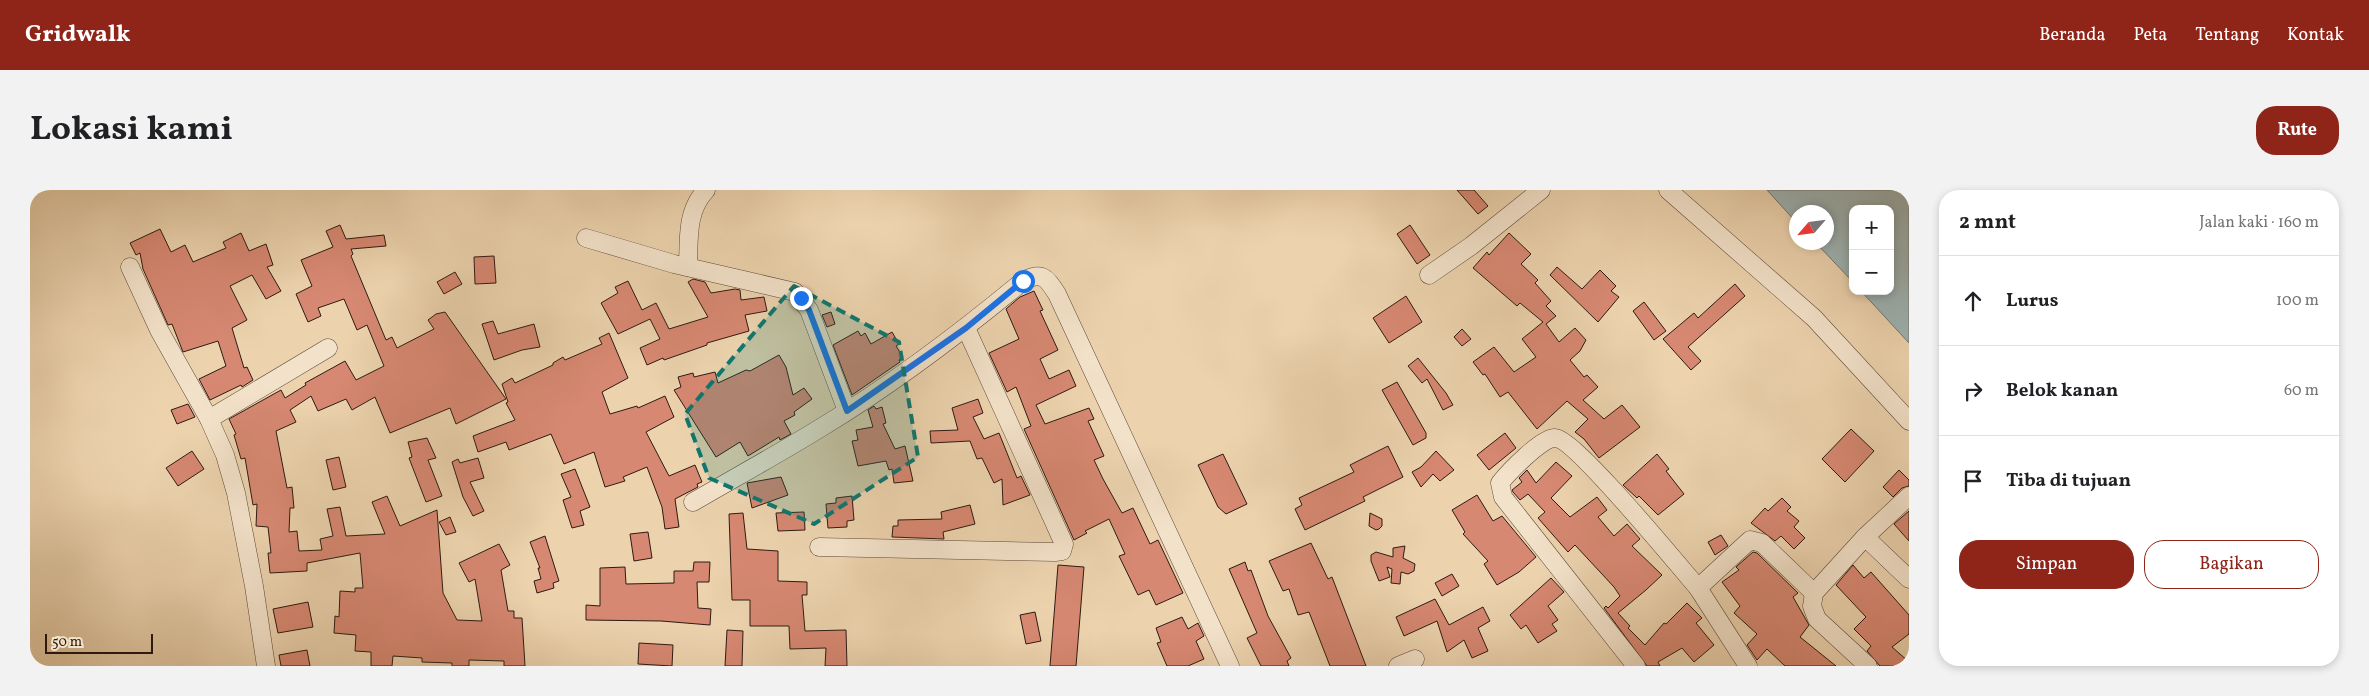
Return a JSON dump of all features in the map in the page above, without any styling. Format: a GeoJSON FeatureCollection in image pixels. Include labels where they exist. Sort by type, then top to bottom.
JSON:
{"type":"FeatureCollection","features":[{"type":"Feature","properties":{"kind":"street"},"geometry":{"type":"LineString","coordinates":[[688,267],[693,209],[698,198],[706,190]]}},
{"type":"Feature","properties":{"kind":"street"},"geometry":{"type":"LineString","coordinates":[[1429,275],[1471,246],[1541,190]]}},
{"type":"Feature","properties":{"kind":"street"},"geometry":{"type":"LineString","coordinates":[[1668,190],[1814,318],[1909,421]]}},
{"type":"Feature","properties":{"kind":"street"},"geometry":{"type":"LineString","coordinates":[[586,238],[688,267],[795,292],[809,310],[847,411]]}},
{"type":"Feature","properties":{"kind":"street"},"geometry":{"type":"LineString","coordinates":[[130,267],[159,330],[209,419],[226,455],[236,493],[254,586],[266,666]]}},
{"type":"Feature","properties":{"kind":"street"},"geometry":{"type":"LineString","coordinates":[[693,502],[800,441],[847,411],[966,328],[1023,281],[1033,275],[1042,276],[1049,280],[1057,294],[1230,666]]}},
{"type":"Feature","properties":{"kind":"street"},"geometry":{"type":"LineString","coordinates":[[819,547],[1062,551],[1064,544],[966,328]]}},
{"type":"Feature","properties":{"kind":"street"},"geometry":{"type":"LineString","coordinates":[[209,419],[328,348]]}},
{"type":"Feature","properties":{"kind":"street"},"geometry":{"type":"LineString","coordinates":[[1636,666],[1500,491],[1500,484],[1508,473],[1546,440],[1555,438],[1565,442],[1604,480],[1698,588],[1748,666]]}},
{"type":"Feature","properties":{"kind":"street"},"geometry":{"type":"LineString","coordinates":[[1868,666],[1817,619],[1812,606],[1814,593],[1865,537],[1909,496]]}},
{"type":"Feature","properties":{"kind":"street"},"geometry":{"type":"LineString","coordinates":[[1865,537],[1909,578]]}},
{"type":"Feature","properties":{"kind":"street"},"geometry":{"type":"LineString","coordinates":[[1698,588],[1750,540],[1755,540],[1762,543],[1814,593]]}},
{"type":"Feature","properties":{"kind":"street"},"geometry":{"type":"LineString","coordinates":[[1398,666],[1415,658]]}},
{"type":"Feature","properties":{"kind":"highlighted area"},"geometry":{"type":"Polygon","coordinates":[[[794,286],[899,342],[918,457],[814,524],[709,478],[685,414],[794,286]]]}},
{"type":"Feature","properties":{"kind":"water"},"geometry":{"type":"Polygon","coordinates":[[[1767,190],[1909,190],[1909,343],[1865,295],[1894,295],[1894,205],[1849,205],[1849,278],[1823,250],[1834,250],[1834,205],[1789,205],[1789,214],[1767,190]]]}},
{"type":"Feature","properties":{"kind":"building"},"geometry":{"type":"Polygon","coordinates":[[[1457,190],[1474,190],[1488,206],[1478,214],[1457,190]]]}},
{"type":"Feature","properties":{"kind":"building"},"geometry":{"type":"Polygon","coordinates":[[[340,225],[346,239],[384,235],[386,246],[351,249],[353,254],[351,256],[386,340],[392,337],[397,348],[434,329],[428,320],[436,314],[445,312],[506,399],[456,424],[450,408],[390,433],[375,397],[352,410],[346,399],[318,411],[311,396],[290,410],[296,422],[276,431],[287,488],[292,487],[294,508],[290,508],[289,532],[297,531],[299,551],[322,550],[320,539],[333,536],[327,509],[340,507],[346,536],[385,534],[372,502],[387,496],[400,526],[437,510],[443,593],[457,620],[482,621],[475,579],[469,582],[459,563],[499,544],[510,565],[501,570],[508,611],[514,611],[514,618],[522,618],[525,666],[504,666],[504,661],[469,660],[469,666],[452,666],[452,663],[422,662],[422,658],[393,656],[392,666],[371,666],[371,652],[355,651],[356,635],[334,633],[335,616],[339,617],[340,591],[355,592],[355,588],[363,588],[360,553],[307,563],[307,571],[270,573],[268,553],[271,553],[268,527],[256,526],[257,504],[253,505],[245,458],[241,459],[234,435],[236,434],[229,419],[281,390],[285,398],[306,385],[305,383],[345,361],[356,380],[384,366],[367,325],[357,330],[344,299],[318,308],[321,316],[308,322],[296,294],[312,286],[301,260],[333,247],[326,231],[340,225]]]}},
{"type":"Feature","properties":{"kind":"building"},"geometry":{"type":"Polygon","coordinates":[[[1410,225],[1430,255],[1417,264],[1397,234],[1410,225]]]}},
{"type":"Feature","properties":{"kind":"building"},"geometry":{"type":"Polygon","coordinates":[[[160,229],[171,252],[185,245],[193,262],[226,248],[223,242],[241,233],[249,251],[266,244],[273,265],[267,267],[281,291],[266,299],[252,275],[230,286],[247,320],[232,328],[244,368],[247,367],[253,380],[242,387],[241,385],[210,400],[199,379],[226,366],[218,341],[183,352],[172,324],[168,325],[143,269],[140,253],[136,255],[130,243],[160,229]]]}},
{"type":"Feature","properties":{"kind":"building"},"geometry":{"type":"Polygon","coordinates":[[[1509,233],[1531,254],[1521,264],[1538,280],[1535,283],[1551,301],[1546,306],[1556,316],[1546,324],[1559,342],[1575,328],[1586,340],[1580,351],[1570,360],[1584,377],[1587,375],[1598,387],[1583,400],[1604,419],[1622,405],[1640,427],[1599,458],[1584,439],[1575,432],[1588,419],[1567,401],[1537,429],[1508,392],[1500,397],[1485,374],[1483,375],[1473,362],[1494,347],[1514,372],[1536,357],[1522,339],[1543,322],[1520,303],[1517,306],[1473,268],[1487,252],[1489,255],[1509,233]]]}},
{"type":"Feature","properties":{"kind":"building"},"geometry":{"type":"Polygon","coordinates":[[[494,256],[496,283],[475,284],[474,257],[494,256]]]}},
{"type":"Feature","properties":{"kind":"building"},"geometry":{"type":"Polygon","coordinates":[[[1557,267],[1582,289],[1600,270],[1616,286],[1611,291],[1619,297],[1598,322],[1550,275],[1557,267]]]}},
{"type":"Feature","properties":{"kind":"building"},"geometry":{"type":"Polygon","coordinates":[[[455,272],[462,284],[444,294],[437,282],[455,272]]]}},
{"type":"Feature","properties":{"kind":"building"},"geometry":{"type":"Polygon","coordinates":[[[693,279],[705,282],[711,293],[735,289],[740,290],[741,300],[764,297],[767,311],[745,315],[749,331],[707,343],[707,345],[664,360],[663,358],[647,365],[640,348],[660,339],[650,319],[618,334],[601,303],[618,293],[615,287],[628,281],[642,310],[656,303],[669,329],[708,317],[688,282],[693,279]]]}},
{"type":"Feature","properties":{"kind":"building"},"geometry":{"type":"Polygon","coordinates":[[[1735,284],[1745,296],[1688,347],[1701,361],[1691,370],[1663,339],[1694,313],[1698,318],[1735,284]]]}},
{"type":"Feature","properties":{"kind":"building"},"geometry":{"type":"Polygon","coordinates":[[[1034,291],[1043,310],[1040,311],[1058,350],[1040,359],[1049,379],[1069,370],[1076,386],[1036,405],[1045,424],[1089,408],[1094,419],[1088,421],[1104,456],[1094,460],[1103,479],[1122,513],[1133,508],[1150,544],[1158,540],[1183,593],[1156,605],[1149,590],[1138,595],[1119,556],[1125,554],[1109,519],[1085,531],[1087,533],[1074,540],[1024,429],[1031,426],[1016,387],[1007,392],[989,353],[1019,339],[1006,309],[1020,297],[1034,291]]]}},
{"type":"Feature","properties":{"kind":"building"},"geometry":{"type":"Polygon","coordinates":[[[1406,296],[1422,322],[1389,343],[1373,318],[1406,296]]]}},
{"type":"Feature","properties":{"kind":"building"},"geometry":{"type":"Polygon","coordinates":[[[1644,302],[1666,331],[1654,340],[1633,311],[1644,302]]]}},
{"type":"Feature","properties":{"kind":"building"},"geometry":{"type":"Polygon","coordinates":[[[831,312],[835,324],[827,327],[822,315],[831,312]]]}},
{"type":"Feature","properties":{"kind":"building"},"geometry":{"type":"Polygon","coordinates":[[[493,321],[498,334],[534,324],[540,347],[522,350],[494,360],[482,324],[493,321]]]}},
{"type":"Feature","properties":{"kind":"building"},"geometry":{"type":"Polygon","coordinates":[[[1462,329],[1471,339],[1462,346],[1454,337],[1462,329]]]}},
{"type":"Feature","properties":{"kind":"building"},"geometry":{"type":"Polygon","coordinates":[[[858,331],[861,336],[865,333],[871,344],[892,332],[899,344],[896,346],[903,357],[899,360],[900,362],[852,395],[833,345],[858,331]]]}},
{"type":"Feature","properties":{"kind":"building"},"geometry":{"type":"Polygon","coordinates":[[[609,333],[628,378],[602,392],[610,414],[637,406],[638,408],[665,396],[674,417],[646,432],[669,476],[695,465],[702,482],[697,484],[698,487],[675,499],[679,527],[665,529],[662,507],[647,467],[623,477],[625,481],[605,487],[594,452],[564,464],[551,434],[509,450],[506,442],[478,452],[473,436],[515,420],[506,403],[508,402],[502,384],[512,378],[515,383],[553,365],[553,363],[563,357],[565,360],[602,344],[599,338],[609,333]]]}},
{"type":"Feature","properties":{"kind":"building"},"geometry":{"type":"Polygon","coordinates":[[[779,355],[786,367],[793,395],[804,388],[812,399],[794,412],[795,415],[784,421],[791,434],[780,440],[779,437],[748,456],[740,442],[716,457],[674,390],[681,387],[678,377],[693,373],[694,377],[715,372],[718,383],[746,370],[750,371],[779,355]]]}},
{"type":"Feature","properties":{"kind":"building"},"geometry":{"type":"Polygon","coordinates":[[[1418,358],[1446,393],[1453,405],[1443,410],[1427,379],[1422,383],[1408,366],[1418,358]]]}},
{"type":"Feature","properties":{"kind":"building"},"geometry":{"type":"Polygon","coordinates":[[[1397,382],[1426,433],[1426,438],[1413,445],[1382,390],[1397,382]]]}},
{"type":"Feature","properties":{"kind":"building"},"geometry":{"type":"Polygon","coordinates":[[[978,399],[983,413],[973,417],[984,439],[999,433],[1017,478],[1021,476],[1030,495],[1003,505],[1002,479],[994,483],[982,458],[977,459],[970,441],[931,443],[930,431],[958,430],[952,408],[978,399]]]}},
{"type":"Feature","properties":{"kind":"building"},"geometry":{"type":"Polygon","coordinates":[[[188,404],[195,417],[177,424],[171,410],[188,404]]]}},
{"type":"Feature","properties":{"kind":"building"},"geometry":{"type":"Polygon","coordinates":[[[874,406],[876,409],[882,407],[886,423],[883,424],[895,449],[905,446],[913,481],[894,483],[892,469],[889,470],[886,461],[858,466],[852,441],[858,440],[856,430],[873,427],[868,410],[874,406]]]}},
{"type":"Feature","properties":{"kind":"building"},"geometry":{"type":"Polygon","coordinates":[[[1851,429],[1874,451],[1845,482],[1822,459],[1851,429]]]}},
{"type":"Feature","properties":{"kind":"building"},"geometry":{"type":"Polygon","coordinates":[[[1505,433],[1516,448],[1489,470],[1477,455],[1505,433]]]}},
{"type":"Feature","properties":{"kind":"building"},"geometry":{"type":"Polygon","coordinates":[[[427,438],[436,458],[428,460],[442,496],[426,502],[409,458],[412,457],[408,442],[427,438]]]}},
{"type":"Feature","properties":{"kind":"building"},"geometry":{"type":"Polygon","coordinates":[[[1388,446],[1403,477],[1363,497],[1365,501],[1305,530],[1295,509],[1302,505],[1299,498],[1354,472],[1350,465],[1388,446]]]}},
{"type":"Feature","properties":{"kind":"building"},"geometry":{"type":"Polygon","coordinates":[[[192,451],[204,469],[178,486],[166,468],[192,451]]]}},
{"type":"Feature","properties":{"kind":"building"},"geometry":{"type":"Polygon","coordinates":[[[1436,451],[1454,470],[1440,481],[1433,474],[1421,487],[1412,472],[1421,467],[1436,451]]]}},
{"type":"Feature","properties":{"kind":"building"},"geometry":{"type":"Polygon","coordinates":[[[1223,454],[1247,504],[1226,514],[1218,507],[1198,465],[1223,454]]]}},
{"type":"Feature","properties":{"kind":"building"},"geometry":{"type":"Polygon","coordinates":[[[1657,454],[1669,469],[1666,471],[1684,494],[1658,515],[1639,496],[1637,498],[1623,485],[1657,454]]]}},
{"type":"Feature","properties":{"kind":"building"},"geometry":{"type":"Polygon","coordinates":[[[339,457],[346,487],[333,490],[326,460],[339,457]]]}},
{"type":"Feature","properties":{"kind":"building"},"geometry":{"type":"Polygon","coordinates":[[[478,458],[484,478],[470,482],[484,511],[473,516],[463,497],[452,462],[458,459],[460,463],[478,458]]]}},
{"type":"Feature","properties":{"kind":"building"},"geometry":{"type":"Polygon","coordinates":[[[1556,462],[1572,476],[1551,498],[1570,517],[1597,497],[1607,510],[1598,517],[1614,536],[1627,524],[1640,539],[1632,546],[1662,575],[1618,613],[1630,626],[1628,628],[1645,645],[1664,623],[1666,624],[1687,603],[1702,618],[1696,623],[1714,645],[1694,662],[1682,648],[1658,662],[1660,666],[1647,666],[1604,608],[1606,606],[1608,608],[1620,596],[1614,587],[1575,545],[1568,552],[1538,518],[1545,512],[1528,494],[1520,500],[1513,492],[1512,490],[1522,482],[1519,478],[1527,470],[1536,483],[1556,462]]]}},
{"type":"Feature","properties":{"kind":"building"},"geometry":{"type":"Polygon","coordinates":[[[575,469],[590,507],[580,511],[584,525],[572,528],[563,500],[571,497],[561,474],[575,469]]]}},
{"type":"Feature","properties":{"kind":"building"},"geometry":{"type":"Polygon","coordinates":[[[1899,470],[1909,480],[1909,486],[1902,488],[1893,497],[1883,487],[1899,470]]]}},
{"type":"Feature","properties":{"kind":"building"},"geometry":{"type":"Polygon","coordinates":[[[781,477],[788,495],[752,508],[747,483],[781,477]]]}},
{"type":"Feature","properties":{"kind":"building"},"geometry":{"type":"Polygon","coordinates":[[[1477,495],[1493,521],[1502,516],[1536,557],[1519,572],[1497,585],[1484,564],[1488,561],[1463,534],[1465,532],[1452,510],[1477,495]]]}},
{"type":"Feature","properties":{"kind":"building"},"geometry":{"type":"Polygon","coordinates":[[[852,496],[854,520],[847,521],[847,527],[828,528],[826,504],[836,503],[836,498],[852,496]]]}},
{"type":"Feature","properties":{"kind":"building"},"geometry":{"type":"Polygon","coordinates":[[[1782,498],[1791,507],[1787,511],[1799,521],[1794,527],[1805,538],[1794,549],[1781,536],[1775,541],[1751,523],[1765,508],[1768,511],[1782,498]]]}},
{"type":"Feature","properties":{"kind":"building"},"geometry":{"type":"Polygon","coordinates":[[[970,505],[975,524],[943,532],[944,539],[892,537],[893,526],[898,526],[898,520],[942,519],[941,512],[970,505]]]}},
{"type":"Feature","properties":{"kind":"building"},"geometry":{"type":"Polygon","coordinates":[[[1909,511],[1909,541],[1894,524],[1909,511]]]}},
{"type":"Feature","properties":{"kind":"building"},"geometry":{"type":"Polygon","coordinates":[[[804,512],[805,530],[778,531],[776,513],[804,512]]]}},
{"type":"Feature","properties":{"kind":"building"},"geometry":{"type":"Polygon","coordinates":[[[743,513],[747,549],[778,551],[778,581],[807,582],[807,595],[802,595],[805,631],[846,630],[847,666],[825,666],[826,648],[790,649],[789,626],[750,626],[750,600],[732,600],[729,514],[743,513]]]}},
{"type":"Feature","properties":{"kind":"building"},"geometry":{"type":"Polygon","coordinates":[[[1370,513],[1382,519],[1382,526],[1379,529],[1376,530],[1369,526],[1370,513]]]}},
{"type":"Feature","properties":{"kind":"building"},"geometry":{"type":"Polygon","coordinates":[[[450,517],[456,532],[446,535],[439,522],[450,517]]]}},
{"type":"Feature","properties":{"kind":"building"},"geometry":{"type":"Polygon","coordinates":[[[648,532],[652,558],[634,561],[630,534],[648,532]]]}},
{"type":"Feature","properties":{"kind":"building"},"geometry":{"type":"Polygon","coordinates":[[[1721,535],[1728,546],[1715,555],[1708,542],[1721,535]]]}},
{"type":"Feature","properties":{"kind":"building"},"geometry":{"type":"Polygon","coordinates":[[[545,536],[559,581],[553,583],[554,588],[537,593],[534,581],[541,579],[538,568],[540,568],[530,542],[545,536]]]}},
{"type":"Feature","properties":{"kind":"building"},"geometry":{"type":"Polygon","coordinates":[[[1311,543],[1328,579],[1332,577],[1366,666],[1330,666],[1309,612],[1298,615],[1289,589],[1283,591],[1269,561],[1311,543]]]}},
{"type":"Feature","properties":{"kind":"building"},"geometry":{"type":"Polygon","coordinates":[[[1405,546],[1403,558],[1415,564],[1414,571],[1408,574],[1401,572],[1400,584],[1391,583],[1392,569],[1387,567],[1390,577],[1379,581],[1371,561],[1371,555],[1376,552],[1393,557],[1393,548],[1405,546]]]}},
{"type":"Feature","properties":{"kind":"building"},"geometry":{"type":"Polygon","coordinates":[[[1753,552],[1757,553],[1798,593],[1793,597],[1809,625],[1800,637],[1836,666],[1785,666],[1767,649],[1757,660],[1747,645],[1757,634],[1734,613],[1740,606],[1722,582],[1739,570],[1736,567],[1753,552]]]}},
{"type":"Feature","properties":{"kind":"building"},"geometry":{"type":"Polygon","coordinates":[[[694,562],[710,562],[709,582],[697,582],[698,608],[711,609],[710,625],[661,621],[586,620],[586,605],[600,606],[600,568],[625,567],[626,584],[674,583],[674,571],[693,571],[694,562]]]}},
{"type":"Feature","properties":{"kind":"building"},"geometry":{"type":"Polygon","coordinates":[[[1245,562],[1248,571],[1251,570],[1268,616],[1291,658],[1287,661],[1289,666],[1261,666],[1247,638],[1257,633],[1229,569],[1245,562]]]}},
{"type":"Feature","properties":{"kind":"building"},"geometry":{"type":"Polygon","coordinates":[[[1058,565],[1084,567],[1076,666],[1050,666],[1058,565]]]}},
{"type":"Feature","properties":{"kind":"building"},"geometry":{"type":"Polygon","coordinates":[[[1853,565],[1864,578],[1871,572],[1909,615],[1909,634],[1892,647],[1909,662],[1909,666],[1880,666],[1867,651],[1871,646],[1854,629],[1866,617],[1836,585],[1853,565]]]}},
{"type":"Feature","properties":{"kind":"building"},"geometry":{"type":"Polygon","coordinates":[[[1452,574],[1459,586],[1442,596],[1435,583],[1452,574]]]}},
{"type":"Feature","properties":{"kind":"building"},"geometry":{"type":"Polygon","coordinates":[[[1551,578],[1564,592],[1548,606],[1558,620],[1552,624],[1557,631],[1538,643],[1526,625],[1521,629],[1510,615],[1551,578]]]}},
{"type":"Feature","properties":{"kind":"building"},"geometry":{"type":"Polygon","coordinates":[[[1435,599],[1449,625],[1483,607],[1490,621],[1478,628],[1488,651],[1472,658],[1464,640],[1447,652],[1437,621],[1404,636],[1396,617],[1435,599]]]}},
{"type":"Feature","properties":{"kind":"building"},"geometry":{"type":"Polygon","coordinates":[[[308,602],[313,627],[278,633],[273,609],[308,602]]]}},
{"type":"Feature","properties":{"kind":"building"},"geometry":{"type":"Polygon","coordinates":[[[1035,612],[1041,641],[1026,644],[1020,615],[1035,612]]]}},
{"type":"Feature","properties":{"kind":"building"},"geometry":{"type":"Polygon","coordinates":[[[1182,617],[1188,629],[1198,623],[1204,636],[1196,641],[1204,659],[1188,666],[1167,666],[1157,643],[1161,642],[1156,628],[1182,617]]]}},
{"type":"Feature","properties":{"kind":"building"},"geometry":{"type":"Polygon","coordinates":[[[727,630],[743,631],[742,666],[725,666],[727,630]]]}},
{"type":"Feature","properties":{"kind":"building"},"geometry":{"type":"Polygon","coordinates":[[[639,643],[673,645],[672,666],[638,664],[639,643]]]}},
{"type":"Feature","properties":{"kind":"building"},"geometry":{"type":"Polygon","coordinates":[[[307,650],[310,666],[281,666],[279,655],[307,650]]]}},
{"type":"Feature","properties":{"kind":"route"},"geometry":{"type":"LineString","coordinates":[[801,298],[809,310],[847,411],[966,328],[1023,281]]}}]}
